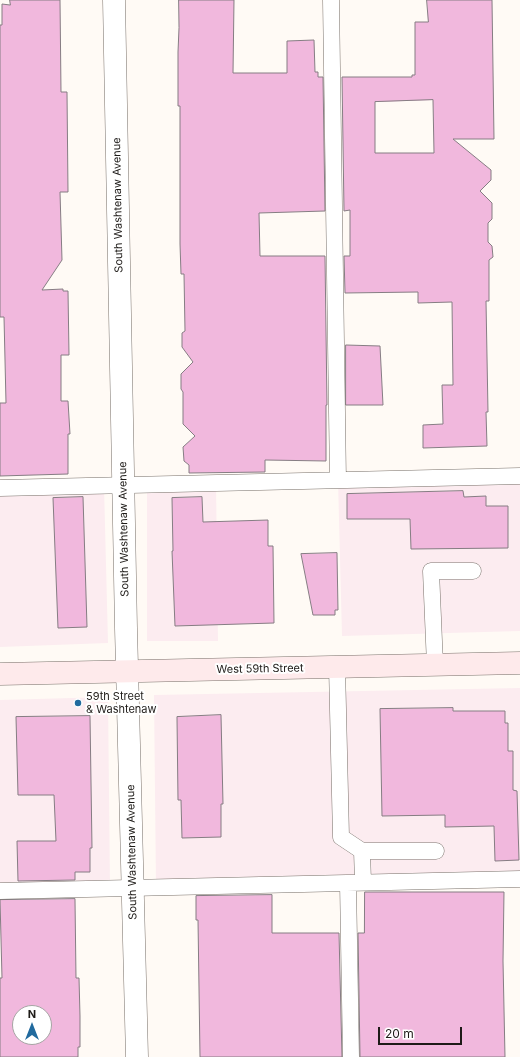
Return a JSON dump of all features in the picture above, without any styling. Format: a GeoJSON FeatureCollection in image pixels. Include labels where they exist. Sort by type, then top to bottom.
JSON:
{"type":"FeatureCollection","features":[{"type":"Feature","properties":{"kind":"street","name":"South Washtenaw Avenue"},"geometry":{"type":"LineString","coordinates":[[114,0],[127,672],[137,1057]]}},
{"type":"Feature","properties":{"kind":"street","name":"West 59th Street"},"geometry":{"type":"LineString","coordinates":[[0,674],[520,663]]}},
{"type":"Feature","properties":{"kind":"lane"},"geometry":{"type":"LineString","coordinates":[[331,0],[338,480]]}},
{"type":"Feature","properties":{"kind":"lane"},"geometry":{"type":"LineString","coordinates":[[0,488],[520,476]]}},
{"type":"Feature","properties":{"kind":"lane"},"geometry":{"type":"LineString","coordinates":[[434,665],[431,571],[473,571]]}},
{"type":"Feature","properties":{"kind":"lane"},"geometry":{"type":"LineString","coordinates":[[337,667],[341,836],[362,851],[436,851]]}},
{"type":"Feature","properties":{"kind":"lane"},"geometry":{"type":"LineString","coordinates":[[351,1057],[355,883],[362,851]]}},
{"type":"Feature","properties":{"kind":"lane"},"geometry":{"type":"LineString","coordinates":[[0,891],[520,879]]}},
{"type":"Feature","properties":{"kind":"shaded area"},"geometry":{"type":"Polygon","coordinates":[[[520,476],[520,631],[342,636],[338,480],[520,476]]]}},
{"type":"Feature","properties":{"kind":"shaded area"},"geometry":{"type":"Polygon","coordinates":[[[216,483],[218,641],[147,641],[147,485],[216,483]]]}},
{"type":"Feature","properties":{"kind":"shaded area"},"geometry":{"type":"Polygon","coordinates":[[[104,486],[108,643],[0,647],[0,488],[104,486]]]}},
{"type":"Feature","properties":{"kind":"shaded area"},"geometry":{"type":"Polygon","coordinates":[[[520,688],[520,879],[156,887],[154,695],[520,688]]]}},
{"type":"Feature","properties":{"kind":"shaded area"},"geometry":{"type":"Polygon","coordinates":[[[108,697],[110,888],[0,890],[0,700],[108,697]]]}},
{"type":"Feature","properties":{"kind":"building"},"geometry":{"type":"Polygon","coordinates":[[[10,0],[60,0],[61,92],[67,92],[68,192],[60,192],[62,260],[42,290],[63,289],[63,291],[68,291],[69,355],[61,355],[61,401],[68,401],[70,434],[68,434],[68,474],[0,476],[0,403],[6,403],[4,317],[0,317],[0,25],[2,25],[2,4],[10,5],[10,0]]]}},
{"type":"Feature","properties":{"kind":"building"},"geometry":{"type":"Polygon","coordinates":[[[179,0],[234,0],[233,73],[287,73],[287,41],[314,40],[315,72],[318,72],[318,77],[323,77],[325,211],[259,213],[260,256],[325,256],[327,405],[326,461],[265,460],[265,472],[189,473],[189,465],[184,461],[183,447],[195,436],[183,424],[183,392],[181,389],[181,374],[193,362],[182,347],[182,333],[185,331],[184,274],[181,274],[180,244],[180,106],[178,106],[179,0]]]}},
{"type":"Feature","properties":{"kind":"building"},"geometry":{"type":"Polygon","coordinates":[[[427,0],[492,0],[494,139],[453,139],[491,170],[491,180],[480,191],[492,203],[492,219],[488,223],[488,242],[492,246],[493,257],[489,260],[489,301],[486,301],[488,412],[486,412],[487,446],[423,448],[423,425],[443,424],[442,385],[453,385],[452,302],[418,303],[418,292],[345,293],[344,256],[350,256],[350,210],[344,211],[342,77],[412,77],[412,75],[415,75],[415,22],[428,22],[427,0]],[[433,100],[375,102],[375,153],[434,153],[433,100]]]}},
{"type":"Feature","properties":{"kind":"building"},"geometry":{"type":"Polygon","coordinates":[[[346,345],[380,346],[383,405],[346,405],[346,345]]]}},
{"type":"Feature","properties":{"kind":"building"},"geometry":{"type":"Polygon","coordinates":[[[463,491],[464,497],[486,496],[486,506],[508,506],[508,548],[411,549],[410,519],[347,519],[347,494],[463,491]]]}},
{"type":"Feature","properties":{"kind":"building"},"geometry":{"type":"Polygon","coordinates":[[[83,497],[87,627],[58,628],[53,498],[83,497]]]}},
{"type":"Feature","properties":{"kind":"building"},"geometry":{"type":"Polygon","coordinates":[[[202,497],[203,522],[268,520],[268,546],[273,546],[274,623],[175,626],[172,551],[172,498],[202,497]]]}},
{"type":"Feature","properties":{"kind":"building"},"geometry":{"type":"Polygon","coordinates":[[[337,553],[338,610],[335,610],[335,615],[313,615],[301,554],[337,553]]]}},
{"type":"Feature","properties":{"kind":"building"},"geometry":{"type":"Polygon","coordinates":[[[453,708],[453,711],[505,711],[505,723],[508,723],[508,751],[513,751],[513,790],[517,791],[519,860],[495,861],[494,826],[445,827],[445,815],[382,816],[380,709],[453,708]]]}},
{"type":"Feature","properties":{"kind":"building"},"geometry":{"type":"Polygon","coordinates":[[[221,715],[223,804],[221,804],[221,837],[182,838],[181,800],[178,800],[177,717],[221,715]]]}},
{"type":"Feature","properties":{"kind":"building"},"geometry":{"type":"Polygon","coordinates":[[[90,716],[92,848],[90,848],[90,872],[75,872],[75,880],[18,881],[17,841],[56,841],[54,795],[18,795],[16,717],[90,716]]]}},
{"type":"Feature","properties":{"kind":"building"},"geometry":{"type":"Polygon","coordinates":[[[365,892],[504,892],[503,961],[505,1057],[360,1057],[358,933],[364,933],[365,892]]]}},
{"type":"Feature","properties":{"kind":"building"},"geometry":{"type":"Polygon","coordinates":[[[272,895],[272,933],[339,933],[342,1057],[200,1057],[198,920],[196,920],[196,896],[272,895]]]}},
{"type":"Feature","properties":{"kind":"building"},"geometry":{"type":"Polygon","coordinates":[[[75,899],[76,978],[79,978],[80,1016],[80,1047],[78,1047],[78,1057],[0,1057],[0,978],[2,978],[0,900],[75,899]]]}},
{"type":"Feature","properties":{"kind":"place","name":"59th Street & Washtenaw"},"geometry":{"type":"Point","coordinates":[78,703]}}]}
